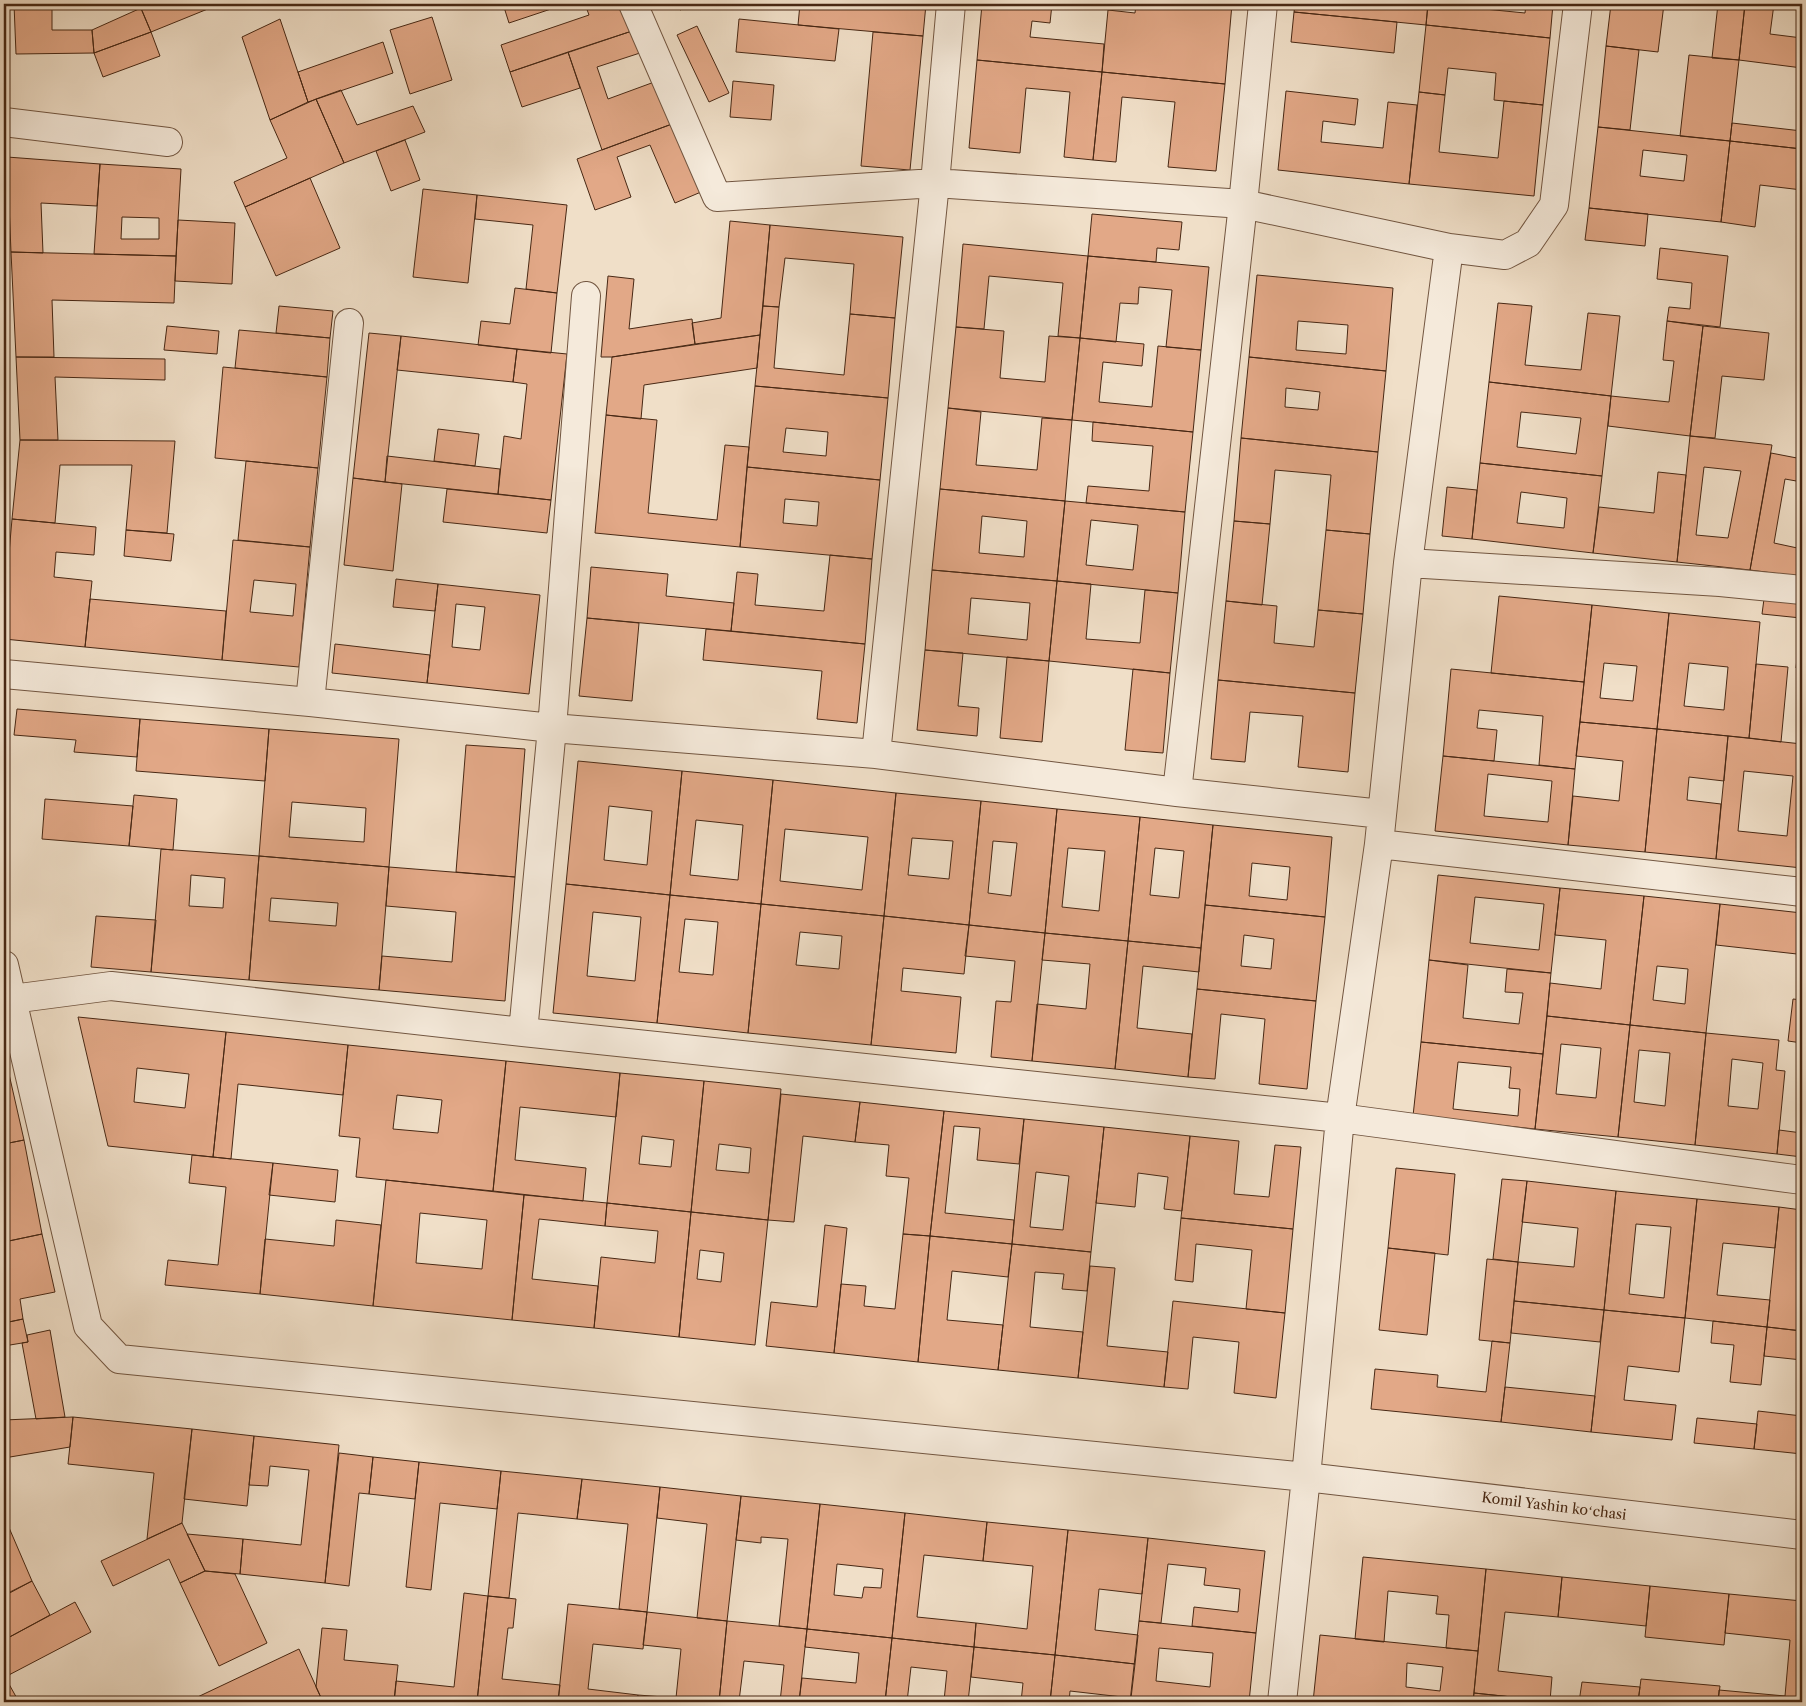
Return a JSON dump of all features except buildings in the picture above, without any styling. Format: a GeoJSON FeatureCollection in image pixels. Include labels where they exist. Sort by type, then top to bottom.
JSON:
{"type":"FeatureCollection","features":[{"type":"Feature","properties":{"kind":"street"},"geometry":{"type":"LineString","coordinates":[[633,4],[717,198],[935,182],[1243,204],[1449,248],[1504,255],[1528,243],[1554,205],[1578,4]]}},
{"type":"Feature","properties":{"kind":"street"},"geometry":{"type":"LineString","coordinates":[[876,754],[935,182],[951,4]]}},
{"type":"Feature","properties":{"kind":"street"},"geometry":{"type":"LineString","coordinates":[[1178,792],[1243,204],[1262,4]]}},
{"type":"Feature","properties":{"kind":"street"},"geometry":{"type":"LineString","coordinates":[[4,122],[168,142]]}},
{"type":"Feature","properties":{"kind":"street"},"geometry":{"type":"LineString","coordinates":[[1282,1702],[1306,1477],[1340,1118],[1379,844],[1408,563],[1449,248]]}},
{"type":"Feature","properties":{"kind":"street"},"geometry":{"type":"LineString","coordinates":[[523,1032],[552,728],[586,296]]}},
{"type":"Feature","properties":{"kind":"street"},"geometry":{"type":"LineString","coordinates":[[310,702],[349,323]]}},
{"type":"Feature","properties":{"kind":"street"},"geometry":{"type":"LineString","coordinates":[[1408,563],[1720,582],[1802,590]]}},
{"type":"Feature","properties":{"kind":"street"},"geometry":{"type":"LineString","coordinates":[[4,674],[310,702],[552,728],[876,754],[1178,792],[1382,814]]}},
{"type":"Feature","properties":{"kind":"street"},"geometry":{"type":"LineString","coordinates":[[1379,844],[1802,892]]}},
{"type":"Feature","properties":{"kind":"street","name":"Komil Yashin koʻchasi"},"geometry":{"type":"LineString","coordinates":[[4,965],[88,1326],[119,1359],[1306,1477],[1802,1535]]}},
{"type":"Feature","properties":{"kind":"street"},"geometry":{"type":"LineString","coordinates":[[12,999],[111,986],[523,1032],[1340,1118],[1802,1180]]}}]}
